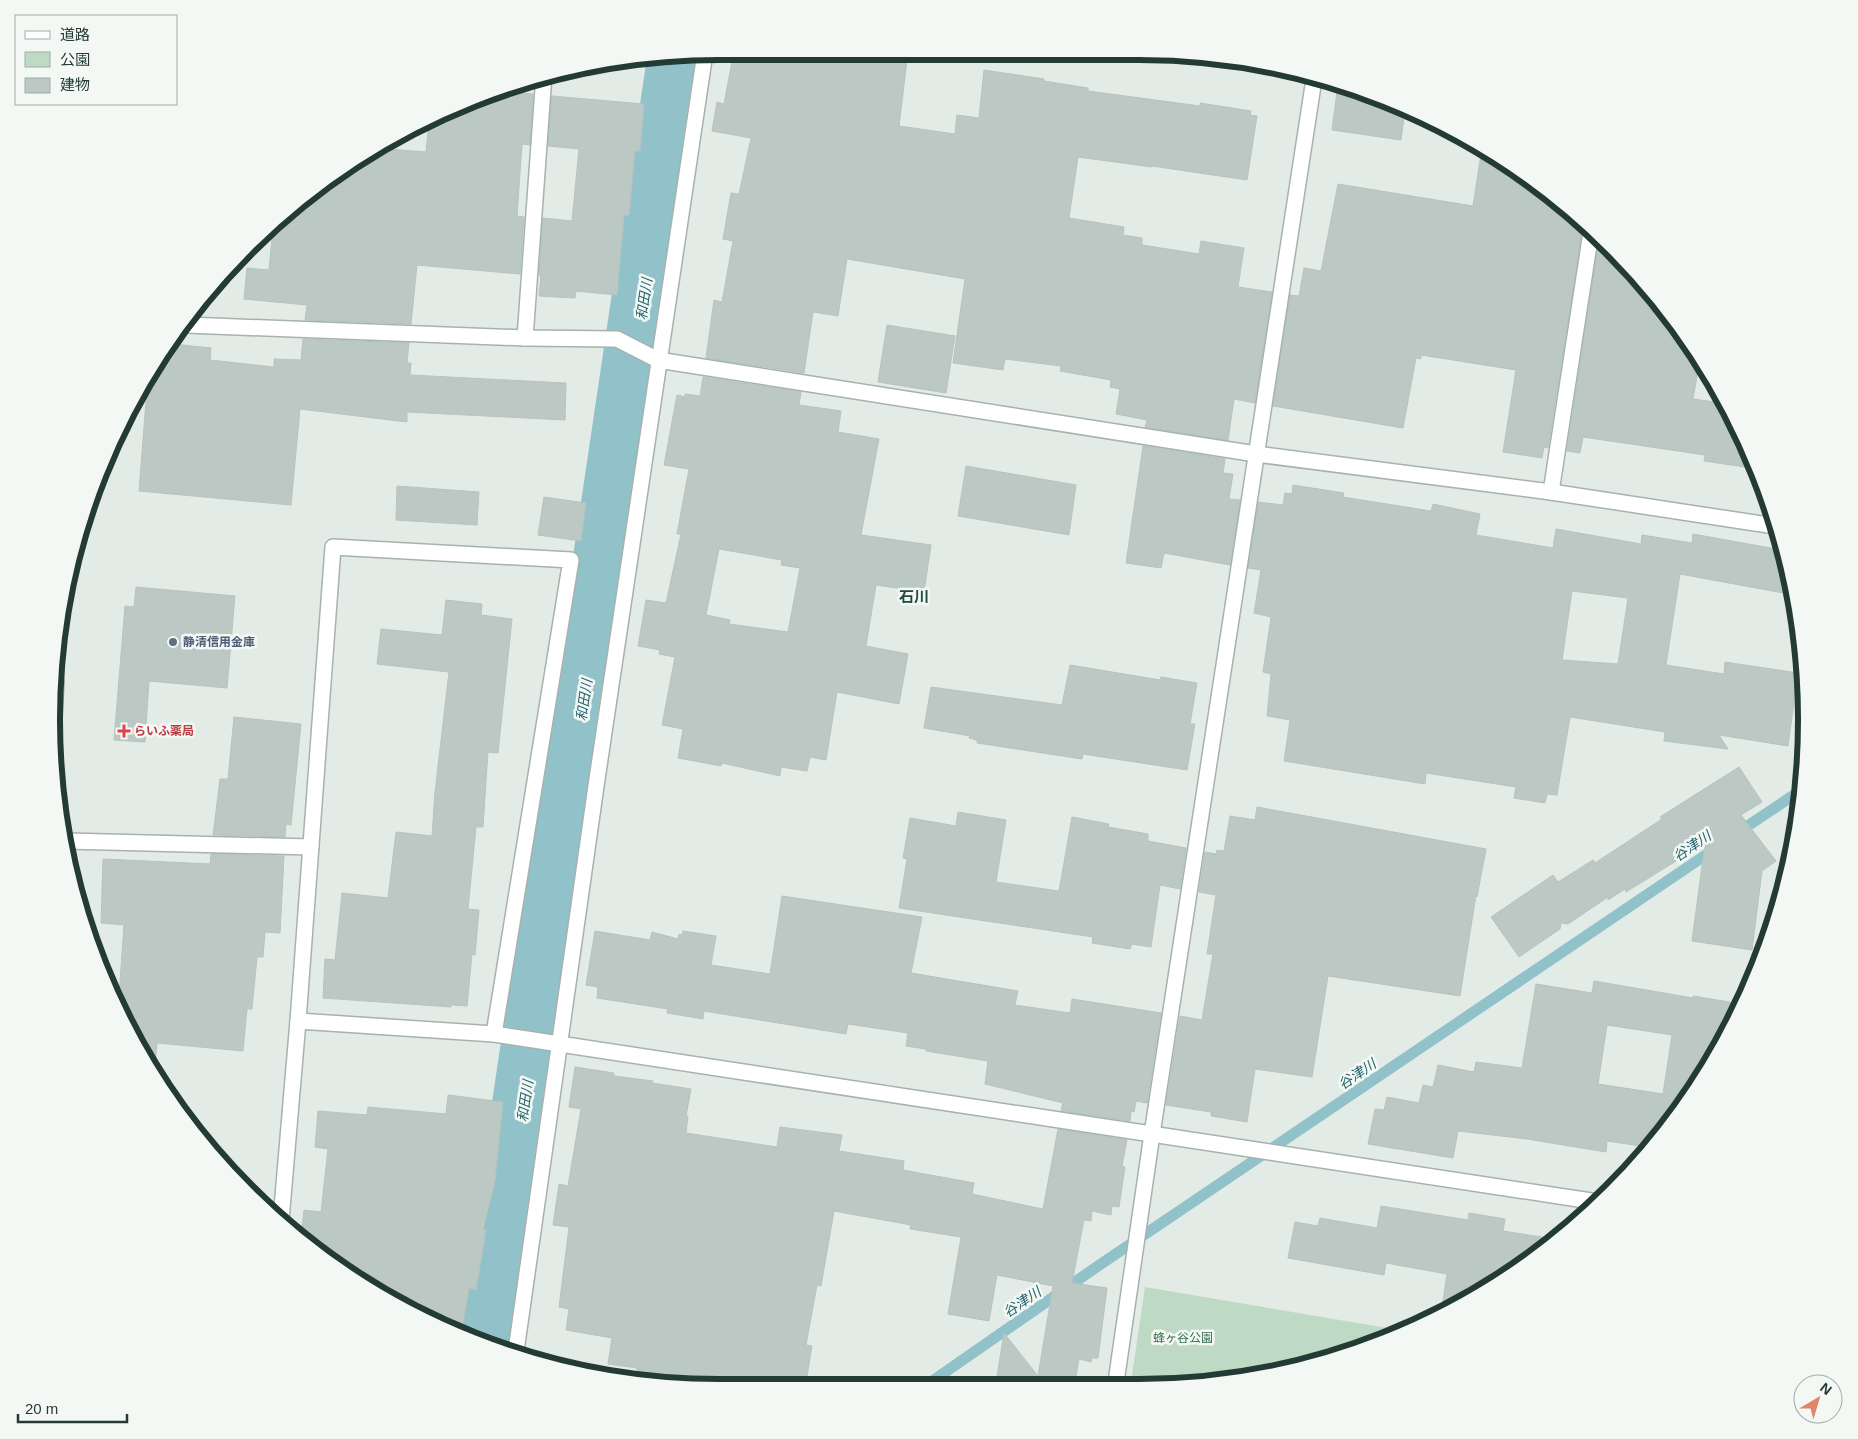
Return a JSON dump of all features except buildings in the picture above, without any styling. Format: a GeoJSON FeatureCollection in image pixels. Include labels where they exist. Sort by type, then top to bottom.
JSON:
{"type":"FeatureCollection","features":[{"type":"Feature","properties":{"kind":"street"},"geometry":{"type":"LineString","coordinates":[[517,1347],[558,1044],[704,60]]}},
{"type":"Feature","properties":{"kind":"street"},"geometry":{"type":"LineString","coordinates":[[1116,1379],[1152,1134],[1313,83]]}},
{"type":"Feature","properties":{"kind":"street"},"geometry":{"type":"LineString","coordinates":[[525,338],[543,84]]}},
{"type":"Feature","properties":{"kind":"street"},"geometry":{"type":"LineString","coordinates":[[1551,492],[1590,239]]}},
{"type":"Feature","properties":{"kind":"street"},"geometry":{"type":"LineString","coordinates":[[191,325],[525,338],[617,339],[658,360],[1256,454],[1551,492],[1768,525]]}},
{"type":"Feature","properties":{"kind":"street"},"geometry":{"type":"LineString","coordinates":[[282,1212],[298,1021],[333,547],[571,560],[494,1034]]}},
{"type":"Feature","properties":{"kind":"street"},"geometry":{"type":"LineString","coordinates":[[72,841],[311,847]]}},
{"type":"Feature","properties":{"kind":"street"},"geometry":{"type":"LineString","coordinates":[[298,1021],[494,1034],[1589,1201]]}},
{"type":"Feature","properties":{"kind":"green space","name":"蜂ヶ谷公園"},"geometry":{"type":"Polygon","coordinates":[[[1145,1287],[1392,1329],[1309,1357],[1267,1366],[1182,1378],[1131,1379],[1145,1287]]]}},
{"type":"Feature","properties":{"kind":"waterway","name":"和田川"},"geometry":{"type":"LineString","coordinates":[[490,1337],[679,61]]}},
{"type":"Feature","properties":{"kind":"waterway","name":"谷津川"},"geometry":{"type":"LineString","coordinates":[[1737,833],[1793,796]]}},
{"type":"Feature","properties":{"kind":"waterway","name":"谷津川"},"geometry":{"type":"LineString","coordinates":[[935,1379],[1098,1266],[1716,848]]}},
{"type":"Feature","properties":{"kind":"place","name":"静清信用金庫"},"geometry":{"type":"Point","coordinates":[173,642]}},
{"type":"Feature","properties":{"kind":"place","name":"らいふ薬局"},"geometry":{"type":"Point","coordinates":[124,731]}},
{"type":"Feature","properties":{"kind":"district","name":"石川"},"geometry":{"type":"Point","coordinates":[914,597]}}]}
